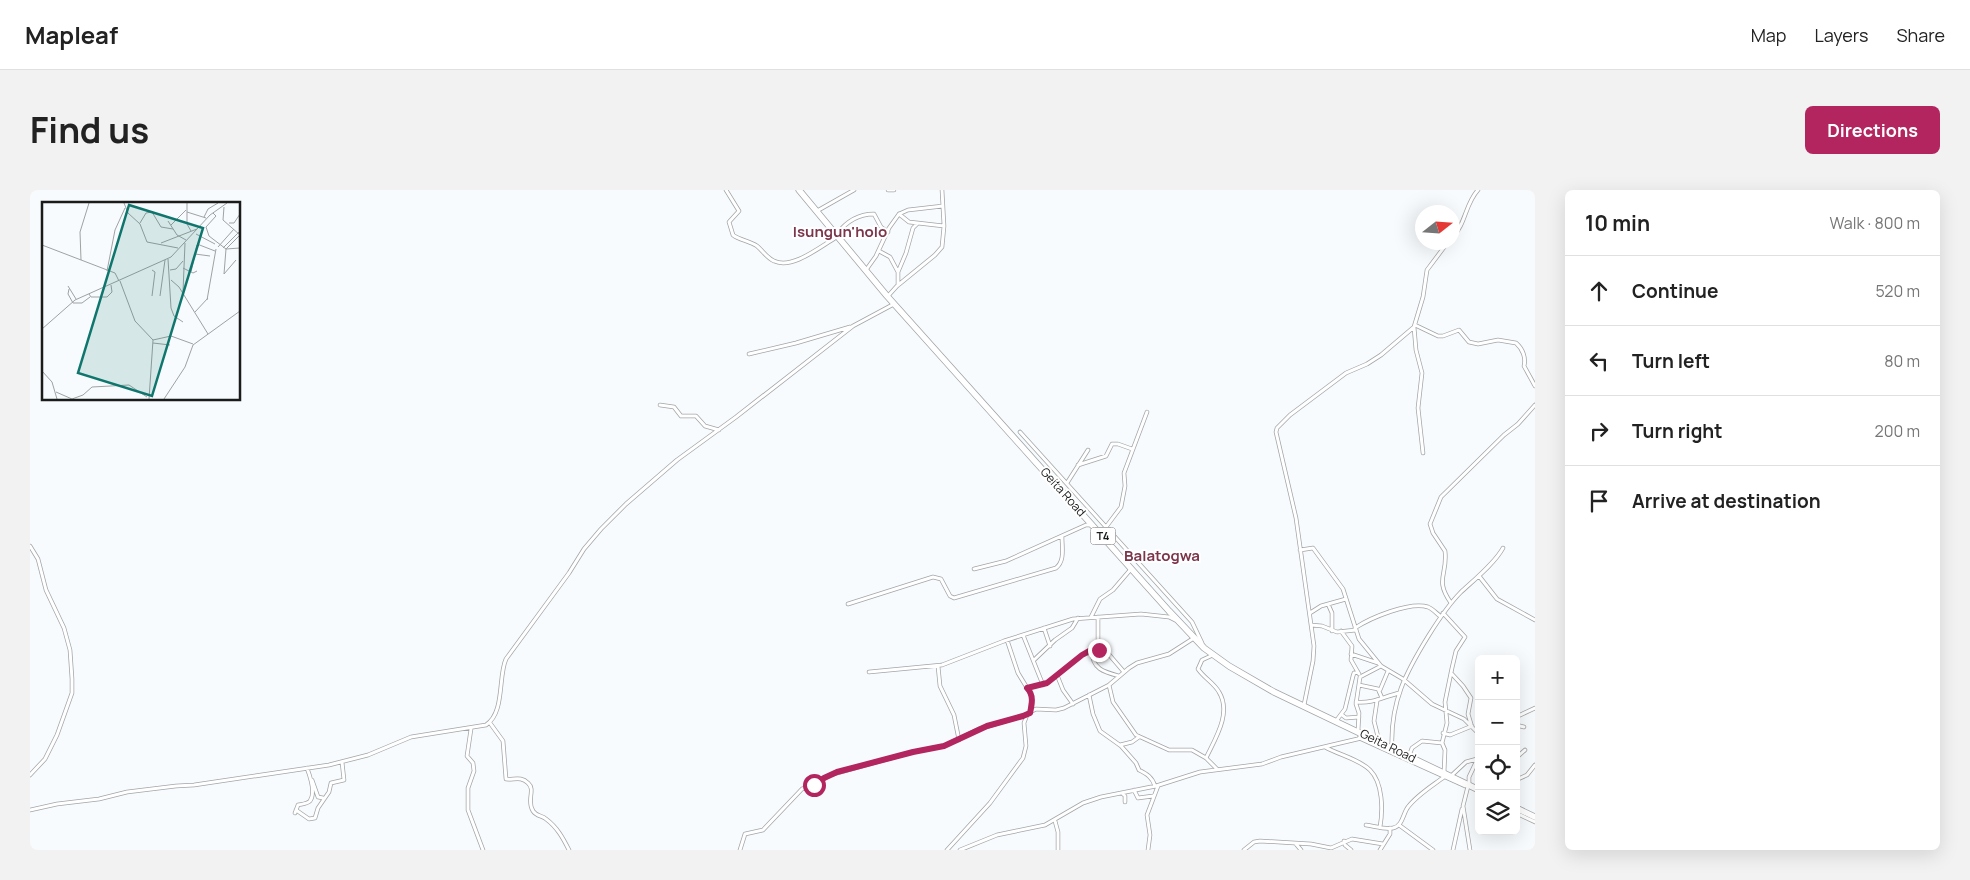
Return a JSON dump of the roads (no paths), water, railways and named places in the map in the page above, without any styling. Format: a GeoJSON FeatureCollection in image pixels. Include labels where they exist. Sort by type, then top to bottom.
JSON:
{"type":"FeatureCollection","features":[{"type":"Feature","properties":{"kind":"highway","name":"Geita Road"},"geometry":{"type":"LineString","coordinates":[[799,190],[887,296],[1204,648],[1229,666],[1274,692],[1477,790]]}},
{"type":"Feature","properties":{"kind":"highway"},"geometry":{"type":"LineString","coordinates":[[1520,810],[1535,816]]}},
{"type":"Feature","properties":{"kind":"street"},"geometry":{"type":"LineString","coordinates":[[726,190],[739,211],[729,222],[733,235],[757,246],[765,256],[776,262],[784,263],[810,254],[837,236],[843,226],[853,218],[874,214],[881,227],[888,232]]}},
{"type":"Feature","properties":{"kind":"street"},"geometry":{"type":"LineString","coordinates":[[817,211],[854,190]]}},
{"type":"Feature","properties":{"kind":"street"},"geometry":{"type":"LineString","coordinates":[[888,190],[894,190]]}},
{"type":"Feature","properties":{"kind":"street"},"geometry":{"type":"LineString","coordinates":[[887,296],[939,252],[943,243],[944,226],[942,190]]}},
{"type":"Feature","properties":{"kind":"street"},"geometry":{"type":"LineString","coordinates":[[1460,229],[1472,198],[1478,190]]}},
{"type":"Feature","properties":{"kind":"street"},"geometry":{"type":"LineString","coordinates":[[866,270],[879,251],[899,214],[908,210],[943,206]]}},
{"type":"Feature","properties":{"kind":"street"},"geometry":{"type":"LineString","coordinates":[[899,214],[904,219],[917,224],[944,226]]}},
{"type":"Feature","properties":{"kind":"street"},"geometry":{"type":"LineString","coordinates":[[898,285],[898,272],[913,228],[917,224]]}},
{"type":"Feature","properties":{"kind":"street"},"geometry":{"type":"LineString","coordinates":[[1423,453],[1418,399],[1422,373],[1416,350],[1414,326],[1427,270],[1442,250]]}},
{"type":"Feature","properties":{"kind":"street"},"geometry":{"type":"LineString","coordinates":[[879,251],[890,257],[898,272]]}},
{"type":"Feature","properties":{"kind":"street"},"geometry":{"type":"LineString","coordinates":[[30,810],[57,804],[99,799],[127,792],[176,786],[194,786],[342,762],[377,752],[411,737],[471,728],[490,723],[500,694],[502,671],[506,659],[601,528],[650,482],[853,326],[895,304]]}},
{"type":"Feature","properties":{"kind":"street"},"geometry":{"type":"LineString","coordinates":[[749,354],[796,343],[853,326]]}},
{"type":"Feature","properties":{"kind":"street"},"geometry":{"type":"LineString","coordinates":[[1414,326],[1438,336],[1459,330],[1469,342],[1478,344],[1498,340],[1516,344],[1523,353],[1526,362],[1524,366],[1535,386]]}},
{"type":"Feature","properties":{"kind":"street"},"geometry":{"type":"LineString","coordinates":[[1304,706],[1314,653],[1296,518],[1276,432],[1277,428],[1290,415],[1338,379],[1381,355],[1414,326]]}},
{"type":"Feature","properties":{"kind":"street"},"geometry":{"type":"LineString","coordinates":[[1451,603],[1442,583],[1446,551],[1431,529],[1432,518],[1439,500],[1504,435],[1518,424],[1535,405]]}},
{"type":"Feature","properties":{"kind":"street"},"geometry":{"type":"LineString","coordinates":[[660,406],[674,407],[681,416],[696,416],[705,426],[719,430]]}},
{"type":"Feature","properties":{"kind":"street"},"geometry":{"type":"LineString","coordinates":[[1106,527],[1121,507],[1125,486],[1124,473],[1148,412]]}},
{"type":"Feature","properties":{"kind":"street"},"geometry":{"type":"LineString","coordinates":[[1020,432],[1192,622],[1204,648]]}},
{"type":"Feature","properties":{"kind":"street"},"geometry":{"type":"LineString","coordinates":[[1078,465],[1106,456],[1112,444],[1133,449]]}},
{"type":"Feature","properties":{"kind":"street"},"geometry":{"type":"LineString","coordinates":[[1066,483],[1088,450]]}},
{"type":"Feature","properties":{"kind":"street"},"geometry":{"type":"LineString","coordinates":[[974,569],[1006,561],[1086,525],[1092,525]]}},
{"type":"Feature","properties":{"kind":"street"},"geometry":{"type":"LineString","coordinates":[[848,604],[933,576],[941,578],[950,596],[954,598],[1056,568],[1061,564],[1062,559],[1062,537]]}},
{"type":"Feature","properties":{"kind":"street"},"geometry":{"type":"LineString","coordinates":[[30,546],[38,560],[46,590],[64,628],[70,650],[72,693],[57,735],[45,759],[30,775]]}},
{"type":"Feature","properties":{"kind":"street"},"geometry":{"type":"LineString","coordinates":[[1300,550],[1315,548],[1343,589],[1361,642],[1380,665],[1404,679],[1432,704],[1459,716],[1475,730]]}},
{"type":"Feature","properties":{"kind":"street"},"geometry":{"type":"LineString","coordinates":[[1392,748],[1392,727],[1404,679],[1443,612],[1479,576],[1503,548]]}},
{"type":"Feature","properties":{"kind":"street"},"geometry":{"type":"LineString","coordinates":[[1091,617],[1100,599],[1113,590],[1131,569]]}},
{"type":"Feature","properties":{"kind":"street"},"geometry":{"type":"LineString","coordinates":[[1479,576],[1497,599],[1535,620]]}},
{"type":"Feature","properties":{"kind":"street"},"geometry":{"type":"LineString","coordinates":[[1309,613],[1328,604],[1346,599]]}},
{"type":"Feature","properties":{"kind":"street"},"geometry":{"type":"LineString","coordinates":[[1328,604],[1332,614],[1332,631]]}},
{"type":"Feature","properties":{"kind":"street"},"geometry":{"type":"LineString","coordinates":[[1311,625],[1322,626],[1332,631],[1356,629],[1374,616],[1385,612],[1421,606],[1432,609],[1440,616]]}},
{"type":"Feature","properties":{"kind":"street"},"geometry":{"type":"LineString","coordinates":[[1443,612],[1465,637],[1456,651],[1444,710],[1447,723],[1442,743],[1445,754],[1443,764],[1446,776]]}},
{"type":"Feature","properties":{"kind":"street"},"geometry":{"type":"LineString","coordinates":[[869,672],[938,666],[1007,640],[1078,618],[1141,614],[1169,617],[1180,623]]}},
{"type":"Feature","properties":{"kind":"street"},"geometry":{"type":"LineString","coordinates":[[1098,617],[1098,646],[1103,648],[1124,672]]}},
{"type":"Feature","properties":{"kind":"street"},"geometry":{"type":"LineString","coordinates":[[1034,660],[1055,640],[1072,628],[1078,618]]}},
{"type":"Feature","properties":{"kind":"street"},"geometry":{"type":"LineString","coordinates":[[1044,628],[1050,646]]}},
{"type":"Feature","properties":{"kind":"street"},"geometry":{"type":"LineString","coordinates":[[1341,631],[1352,646],[1351,662],[1359,674],[1356,702],[1359,717],[1358,734]]}},
{"type":"Feature","properties":{"kind":"street"},"geometry":{"type":"LineString","coordinates":[[1023,635],[1043,684]]}},
{"type":"Feature","properties":{"kind":"street"},"geometry":{"type":"LineString","coordinates":[[740,850],[744,834],[765,829],[805,787],[814,785],[824,778],[837,772],[944,746],[987,726],[1028,714],[1040,708],[1060,709],[1109,685],[1138,663],[1169,654],[1194,638]]}},
{"type":"Feature","properties":{"kind":"street"},"geometry":{"type":"LineString","coordinates":[[947,850],[990,803],[1023,758],[1026,746],[1024,723],[1032,696],[1018,673],[1007,640]]}},
{"type":"Feature","properties":{"kind":"street"},"geometry":{"type":"LineString","coordinates":[[1027,688],[1043,684],[1082,655],[1103,648]]}},
{"type":"Feature","properties":{"kind":"street"},"geometry":{"type":"LineString","coordinates":[[1092,651],[1092,656],[1099,670],[1119,676]]}},
{"type":"Feature","properties":{"kind":"street"},"geometry":{"type":"LineString","coordinates":[[1351,654],[1380,665]]}},
{"type":"Feature","properties":{"kind":"street"},"geometry":{"type":"LineString","coordinates":[[1206,758],[1222,723],[1224,707],[1219,691],[1198,669],[1202,660],[1213,655]]}},
{"type":"Feature","properties":{"kind":"street"},"geometry":{"type":"LineString","coordinates":[[1336,721],[1342,715],[1354,673],[1359,674],[1380,665]]}},
{"type":"Feature","properties":{"kind":"street"},"geometry":{"type":"LineString","coordinates":[[938,666],[940,686],[954,715],[959,740]]}},
{"type":"Feature","properties":{"kind":"street"},"geometry":{"type":"LineString","coordinates":[[1382,698],[1380,690],[1388,671]]}},
{"type":"Feature","properties":{"kind":"street"},"geometry":{"type":"LineString","coordinates":[[1451,673],[1464,686],[1471,698],[1468,714],[1471,726]]}},
{"type":"Feature","properties":{"kind":"street"},"geometry":{"type":"LineString","coordinates":[[1057,675],[1063,690],[1073,704]]}},
{"type":"Feature","properties":{"kind":"street"},"geometry":{"type":"LineString","coordinates":[[1109,685],[1111,696],[1119,712],[1139,737],[1169,750],[1192,750],[1206,758],[1217,769]]}},
{"type":"Feature","properties":{"kind":"street"},"geometry":{"type":"LineString","coordinates":[[1359,685],[1380,690]]}},
{"type":"Feature","properties":{"kind":"street"},"geometry":{"type":"LineString","coordinates":[[1356,702],[1369,703],[1399,693]]}},
{"type":"Feature","properties":{"kind":"street"},"geometry":{"type":"LineString","coordinates":[[1089,695],[1091,707],[1100,731],[1120,744],[1136,762],[1139,770],[1146,773],[1157,786]]}},
{"type":"Feature","properties":{"kind":"street"},"geometry":{"type":"LineString","coordinates":[[1377,701],[1374,721],[1380,742]]}},
{"type":"Feature","properties":{"kind":"street"},"geometry":{"type":"LineString","coordinates":[[1520,716],[1535,708]]}},
{"type":"Feature","properties":{"kind":"street"},"geometry":{"type":"LineString","coordinates":[[1342,715],[1346,718],[1359,717]]}},
{"type":"Feature","properties":{"kind":"street"},"geometry":{"type":"LineString","coordinates":[[490,723],[503,741],[506,779],[522,779],[529,784],[532,789],[529,803],[534,812],[536,815],[544,816],[550,822],[560,833],[569,850]]}},
{"type":"Feature","properties":{"kind":"street"},"geometry":{"type":"LineString","coordinates":[[1443,733],[1450,735],[1471,726]]}},
{"type":"Feature","properties":{"kind":"street"},"geometry":{"type":"LineString","coordinates":[[1520,726],[1524,727]]}},
{"type":"Feature","properties":{"kind":"street"},"geometry":{"type":"LineString","coordinates":[[471,728],[466,756],[473,763],[474,771],[468,788],[468,810],[483,850]]}},
{"type":"Feature","properties":{"kind":"street"},"geometry":{"type":"LineString","coordinates":[[960,850],[987,838],[1045,825],[1083,803],[1101,796],[1157,786],[1190,775],[1217,769],[1262,764],[1325,747],[1358,734],[1446,776]]}},
{"type":"Feature","properties":{"kind":"street"},"geometry":{"type":"LineString","coordinates":[[1120,744],[1132,742],[1139,737]]}},
{"type":"Feature","properties":{"kind":"street"},"geometry":{"type":"LineString","coordinates":[[1409,756],[1412,748],[1420,742],[1426,740],[1442,743]]}},
{"type":"Feature","properties":{"kind":"street"},"geometry":{"type":"LineString","coordinates":[[1325,747],[1372,771],[1377,782],[1382,804],[1380,827]]}},
{"type":"Feature","properties":{"kind":"street"},"geometry":{"type":"LineString","coordinates":[[1520,754],[1525,750]]}},
{"type":"Feature","properties":{"kind":"street"},"geometry":{"type":"LineString","coordinates":[[1366,825],[1395,828],[1399,825],[1411,803],[1466,762],[1475,759]]}},
{"type":"Feature","properties":{"kind":"street"},"geometry":{"type":"LineString","coordinates":[[302,768],[310,775],[310,799],[308,802],[298,805],[295,812],[306,818],[313,819],[317,816],[318,808],[329,792],[331,782],[344,780],[342,762]]}},
{"type":"Feature","properties":{"kind":"street"},"geometry":{"type":"LineString","coordinates":[[1453,850],[1469,786],[1469,777],[1475,764]]}},
{"type":"Feature","properties":{"kind":"street"},"geometry":{"type":"LineString","coordinates":[[1520,778],[1527,775],[1535,765]]}},
{"type":"Feature","properties":{"kind":"street"},"geometry":{"type":"LineString","coordinates":[[307,768],[318,798],[325,798]]}},
{"type":"Feature","properties":{"kind":"street"},"geometry":{"type":"LineString","coordinates":[[1148,850],[1150,835],[1147,816],[1157,786]]}},
{"type":"Feature","properties":{"kind":"street"},"geometry":{"type":"LineString","coordinates":[[1134,790],[1138,798],[1154,795]]}},
{"type":"Feature","properties":{"kind":"street"},"geometry":{"type":"LineString","coordinates":[[1121,793],[1124,796],[1125,802]]}},
{"type":"Feature","properties":{"kind":"street"},"geometry":{"type":"LineString","coordinates":[[1463,806],[1470,850]]}},
{"type":"Feature","properties":{"kind":"street"},"geometry":{"type":"LineString","coordinates":[[1520,814],[1535,822]]}},
{"type":"Feature","properties":{"kind":"street"},"geometry":{"type":"LineString","coordinates":[[1055,820],[1058,832],[1058,850]]}},
{"type":"Feature","properties":{"kind":"street"},"geometry":{"type":"LineString","coordinates":[[1399,825],[1433,850]]}},
{"type":"Feature","properties":{"kind":"street"},"geometry":{"type":"LineString","coordinates":[[1380,850],[1390,834],[1390,828]]}},
{"type":"Feature","properties":{"kind":"street"},"geometry":{"type":"LineString","coordinates":[[1244,850],[1258,841],[1310,844],[1331,848],[1352,839],[1383,844]]}},
{"type":"Feature","properties":{"kind":"street"},"geometry":{"type":"LineString","coordinates":[[1344,841],[1345,845],[1351,850]]}},
{"type":"Feature","properties":{"kind":"street"},"geometry":{"type":"LineString","coordinates":[[1295,844],[1302,850]]}},
{"type":"Feature","properties":{"kind":"district","name":"Isungun'holo"},"geometry":{"type":"Point","coordinates":[840,232]}},
{"type":"Feature","properties":{"kind":"district","name":"Balatogwa"},"geometry":{"type":"Point","coordinates":[1162,556]}}]}
